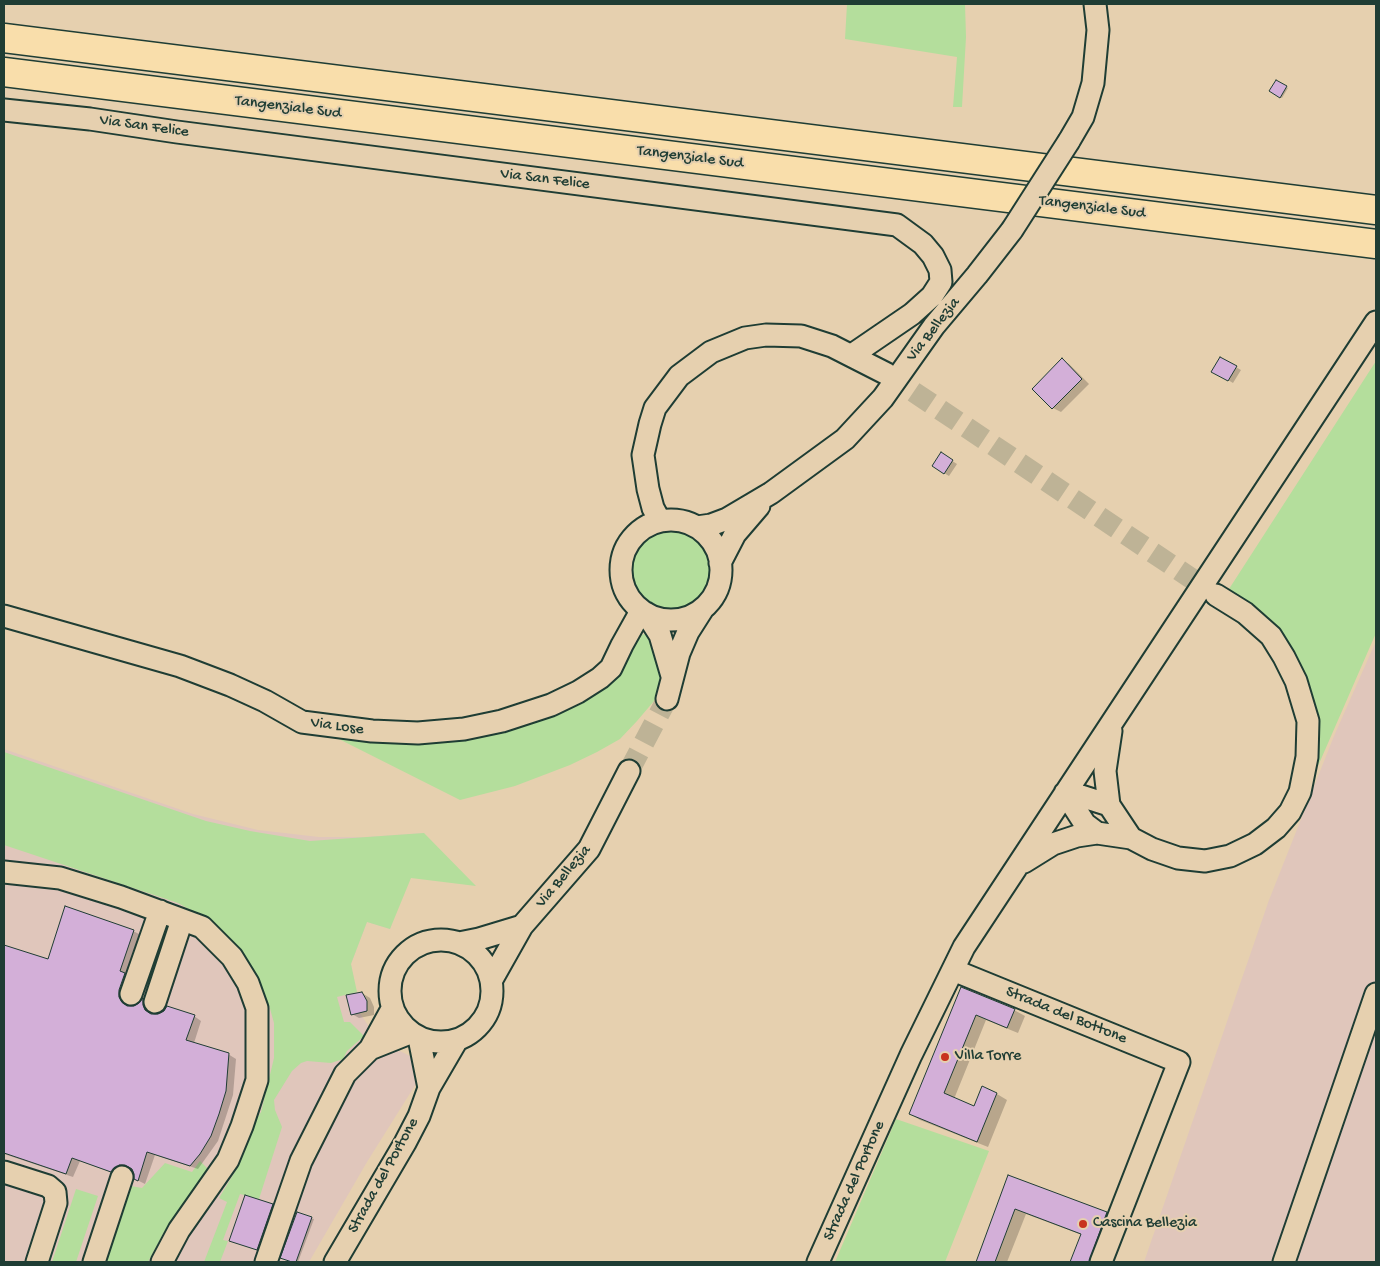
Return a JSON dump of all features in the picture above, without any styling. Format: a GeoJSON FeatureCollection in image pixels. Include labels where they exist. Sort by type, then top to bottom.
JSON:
{"type":"FeatureCollection","features":[{"type":"Feature","properties":{"kind":"highway","name":"Tangenziale Sud"},"geometry":{"type":"LineString","coordinates":[[4,38],[1376,210]]}},
{"type":"Feature","properties":{"kind":"highway","name":"Tangenziale Sud"},"geometry":{"type":"LineString","coordinates":[[4,72],[1376,244]]}},
{"type":"Feature","properties":{"kind":"street","name":"Via Bellezia"},"geometry":{"type":"LineString","coordinates":[[697,527],[711,525],[727,518],[771,493],[845,439],[883,398],[934,326],[978,275],[1012,230],[1083,118],[1093,83],[1098,30],[1095,4]]}},
{"type":"Feature","properties":{"kind":"street","name":"Via San Felice"},"geometry":{"type":"LineString","coordinates":[[4,110],[90,119],[187,134],[897,225],[923,244],[933,256],[940,270],[941,282],[932,296],[912,314],[852,355]]}},
{"type":"Feature","properties":{"kind":"street","name":"Strada del Portone"},"geometry":{"type":"LineString","coordinates":[[818,1262],[911,1055],[964,947],[1376,322]]}},
{"type":"Feature","properties":{"kind":"street"},"geometry":{"type":"LineString","coordinates":[[660,521],[648,489],[643,455],[650,424],[655,408],[679,376],[711,352],[745,338],[766,335],[801,336],[852,355],[887,374]]}},
{"type":"Feature","properties":{"kind":"street","name":"Via Bellezia"},"geometry":{"type":"LineString","coordinates":[[720,563],[735,534],[771,493]]}},
{"type":"Feature","properties":{"kind":"street","name":"Via Bellezia"},"geometry":{"type":"LineString","coordinates":[[667,699],[672,676],[688,632],[714,596],[721,577],[720,563],[715,546],[708,536],[697,527],[680,521],[660,521],[641,530],[632,539],[624,552],[621,567],[622,580],[630,600],[644,612],[660,635],[672,676]]}},
{"type":"Feature","properties":{"kind":"street"},"geometry":{"type":"LineString","coordinates":[[1018,865],[1053,844],[1077,836],[1097,833],[1131,838],[1152,850],[1178,858],[1205,861],[1230,856],[1255,844],[1276,828],[1290,812],[1300,792],[1307,757],[1308,721],[1296,681],[1271,636],[1245,613],[1216,595]]}},
{"type":"Feature","properties":{"kind":"street"},"geometry":{"type":"LineString","coordinates":[[644,612],[657,618],[670,620],[682,619],[703,609]]}},
{"type":"Feature","properties":{"kind":"street","name":"Via Lose"},"geometry":{"type":"LineString","coordinates":[[4,616],[180,666],[265,701],[302,722],[372,731],[418,734],[464,729],[502,721],[551,705],[578,692],[600,678],[611,668],[625,639],[644,612]]}},
{"type":"Feature","properties":{"kind":"street"},"geometry":{"type":"LineString","coordinates":[[1113,721],[1105,771],[1109,805],[1131,838]]}},
{"type":"Feature","properties":{"kind":"street","name":"Via Bellezia"},"geometry":{"type":"LineString","coordinates":[[491,981],[522,926],[589,849],[629,771]]}},
{"type":"Feature","properties":{"kind":"street"},"geometry":{"type":"LineString","coordinates":[[1065,793],[1109,805]]}},
{"type":"Feature","properties":{"kind":"street"},"geometry":{"type":"LineString","coordinates":[[1065,793],[1085,824],[1097,833]]}},
{"type":"Feature","properties":{"kind":"street"},"geometry":{"type":"LineString","coordinates":[[4,872],[60,878],[121,897],[202,927],[232,957],[248,983],[257,1008],[256,1080],[242,1126],[228,1160],[179,1230],[162,1262]]}},
{"type":"Feature","properties":{"kind":"street"},"geometry":{"type":"LineString","coordinates":[[131,994],[160,911]]}},
{"type":"Feature","properties":{"kind":"street"},"geometry":{"type":"LineString","coordinates":[[155,1002],[182,920]]}},
{"type":"Feature","properties":{"kind":"street"},"geometry":{"type":"LineString","coordinates":[[459,943],[522,926]]}},
{"type":"Feature","properties":{"kind":"street"},"geometry":{"type":"LineString","coordinates":[[443,940],[459,943],[471,949],[481,958],[488,970],[491,981],[491,1004],[484,1020],[472,1032],[457,1040],[440,1043],[415,1035],[400,1022],[392,1009],[390,992],[392,976],[399,961],[411,949],[426,942],[443,940]]}},
{"type":"Feature","properties":{"kind":"street","name":"Strada del Bottone"},"geometry":{"type":"LineString","coordinates":[[953,970],[1179,1062],[1101,1262]]}},
{"type":"Feature","properties":{"kind":"street"},"geometry":{"type":"LineString","coordinates":[[1284,1262],[1376,994]]}},
{"type":"Feature","properties":{"kind":"street"},"geometry":{"type":"LineString","coordinates":[[266,1262],[301,1161],[345,1074],[370,1049],[392,1009]]}},
{"type":"Feature","properties":{"kind":"street"},"geometry":{"type":"LineString","coordinates":[[370,1049],[415,1035]]}},
{"type":"Feature","properties":{"kind":"street"},"geometry":{"type":"LineString","coordinates":[[415,1035],[429,1088]]}},
{"type":"Feature","properties":{"kind":"street","name":"Strada del Portone"},"geometry":{"type":"LineString","coordinates":[[335,1262],[405,1143],[419,1116],[429,1088],[457,1040]]}},
{"type":"Feature","properties":{"kind":"street"},"geometry":{"type":"LineString","coordinates":[[4,1172],[48,1186],[55,1192],[56,1203],[37,1262]]}},
{"type":"Feature","properties":{"kind":"street"},"geometry":{"type":"LineString","coordinates":[[94,1262],[122,1176]]}},
{"type":"Feature","properties":{"kind":"shaded area"},"geometry":{"type":"Polygon","coordinates":[[[1376,641],[1376,1262],[1144,1262],[1269,900],[1334,736],[1376,641]]]}},
{"type":"Feature","properties":{"kind":"shaded area"},"geometry":{"type":"Polygon","coordinates":[[[4,749],[193,814],[258,830],[319,837],[366,837],[424,833],[390,929],[367,922],[351,964],[360,1013],[386,1053],[400,1051],[414,1058],[419,1079],[367,1162],[309,1262],[4,1262],[4,749]]]}},
{"type":"Feature","properties":{"kind":"green space"},"geometry":{"type":"Polygon","coordinates":[[[847,4],[965,4],[966,37],[962,107],[953,107],[957,57],[845,39],[847,4]]]}},
{"type":"Feature","properties":{"kind":"green space"},"geometry":{"type":"Polygon","coordinates":[[[1376,361],[1376,633],[1318,766],[1319,741],[1315,714],[1298,660],[1288,642],[1272,625],[1252,606],[1229,589],[1376,361]]]}},
{"type":"Feature","properties":{"kind":"green space"},"geometry":{"type":"Polygon","coordinates":[[[671,520],[690,524],[706,535],[717,551],[721,570],[717,589],[706,605],[690,616],[671,620],[652,616],[636,605],[625,589],[621,570],[625,551],[636,535],[652,524],[671,520]]]}},
{"type":"Feature","properties":{"kind":"green space"},"geometry":{"type":"Polygon","coordinates":[[[644,634],[651,638],[667,663],[660,694],[620,739],[570,765],[515,786],[460,800],[323,731],[372,737],[553,710],[634,638],[644,634]]]}},
{"type":"Feature","properties":{"kind":"green space"},"geometry":{"type":"Polygon","coordinates":[[[4,752],[206,821],[250,831],[310,841],[424,833],[476,886],[411,878],[390,929],[367,922],[351,964],[357,992],[337,997],[344,1022],[350,1022],[364,1036],[347,1051],[343,1059],[331,1063],[307,1061],[301,1063],[292,1071],[274,1100],[275,1110],[282,1127],[259,1199],[240,1194],[223,1240],[228,1241],[220,1262],[204,1262],[227,1202],[219,1198],[239,1165],[254,1123],[261,1112],[274,1058],[274,1023],[269,1005],[245,956],[210,921],[178,903],[4,845],[4,752]]]}},
{"type":"Feature","properties":{"kind":"green space"},"geometry":{"type":"Polygon","coordinates":[[[896,1119],[989,1151],[945,1262],[835,1262],[896,1119]]]}},
{"type":"Feature","properties":{"kind":"green space"},"geometry":{"type":"Polygon","coordinates":[[[200,1161],[209,1170],[164,1232],[148,1262],[106,1262],[131,1186],[142,1188],[165,1163],[192,1172],[200,1161]]]}},
{"type":"Feature","properties":{"kind":"green space"},"geometry":{"type":"Polygon","coordinates":[[[76,1189],[98,1196],[76,1262],[52,1262],[76,1189]]]}},
{"type":"Feature","properties":{"kind":"building"},"geometry":{"type":"Polygon","coordinates":[[[1276,80],[1287,86],[1280,98],[1269,91],[1276,80]]]}},
{"type":"Feature","properties":{"kind":"building"},"geometry":{"type":"Polygon","coordinates":[[[1220,357],[1237,366],[1228,381],[1211,372],[1220,357]]]}},
{"type":"Feature","properties":{"kind":"building"},"geometry":{"type":"Polygon","coordinates":[[[1062,358],[1082,379],[1052,409],[1032,389],[1062,358]]]}},
{"type":"Feature","properties":{"kind":"building"},"geometry":{"type":"Polygon","coordinates":[[[941,452],[953,460],[944,474],[932,466],[941,452]]]}},
{"type":"Feature","properties":{"kind":"building"},"geometry":{"type":"Polygon","coordinates":[[[65,906],[134,930],[120,971],[125,973],[119,990],[119,997],[122,1002],[127,1006],[134,1006],[143,998],[145,1010],[151,1014],[158,1014],[164,1011],[167,1006],[195,1015],[186,1040],[229,1053],[226,1091],[219,1114],[211,1136],[190,1166],[147,1152],[138,1181],[134,1179],[132,1169],[125,1165],[119,1165],[111,1172],[72,1158],[66,1174],[4,1153],[4,945],[48,959],[65,906]]]}},
{"type":"Feature","properties":{"kind":"building","name":"Villa Torre"},"geometry":{"type":"Polygon","coordinates":[[[961,987],[1015,1009],[1007,1028],[976,1015],[944,1093],[974,1106],[982,1086],[997,1093],[977,1142],[909,1114],[961,987]]]}},
{"type":"Feature","properties":{"kind":"building"},"geometry":{"type":"Polygon","coordinates":[[[362,992],[367,1001],[367,1011],[351,1015],[346,995],[362,992]]]}},
{"type":"Feature","properties":{"kind":"building","name":"Cascina Bellezia"},"geometry":{"type":"Polygon","coordinates":[[[1008,1175],[1107,1212],[1089,1262],[1070,1262],[1081,1234],[1015,1209],[995,1262],[976,1262],[1008,1175]]]}},
{"type":"Feature","properties":{"kind":"building"},"geometry":{"type":"Polygon","coordinates":[[[245,1195],[273,1204],[257,1250],[229,1241],[245,1195]]]}},
{"type":"Feature","properties":{"kind":"building"},"geometry":{"type":"Polygon","coordinates":[[[297,1212],[312,1217],[296,1262],[292,1262],[280,1258],[297,1212]]]}},
{"type":"Feature","properties":{"kind":"tunnel"},"geometry":{"type":"LineString","coordinates":[[887,374],[1216,595]]}},
{"type":"Feature","properties":{"kind":"tunnel"},"geometry":{"type":"LineString","coordinates":[[629,771],[667,699]]}},
{"type":"Feature","properties":{"kind":"place","name":"Villa Torre"},"geometry":{"type":"Point","coordinates":[945,1057]}},
{"type":"Feature","properties":{"kind":"place","name":"Cascina Bellezia"},"geometry":{"type":"Point","coordinates":[1083,1224]}}]}
